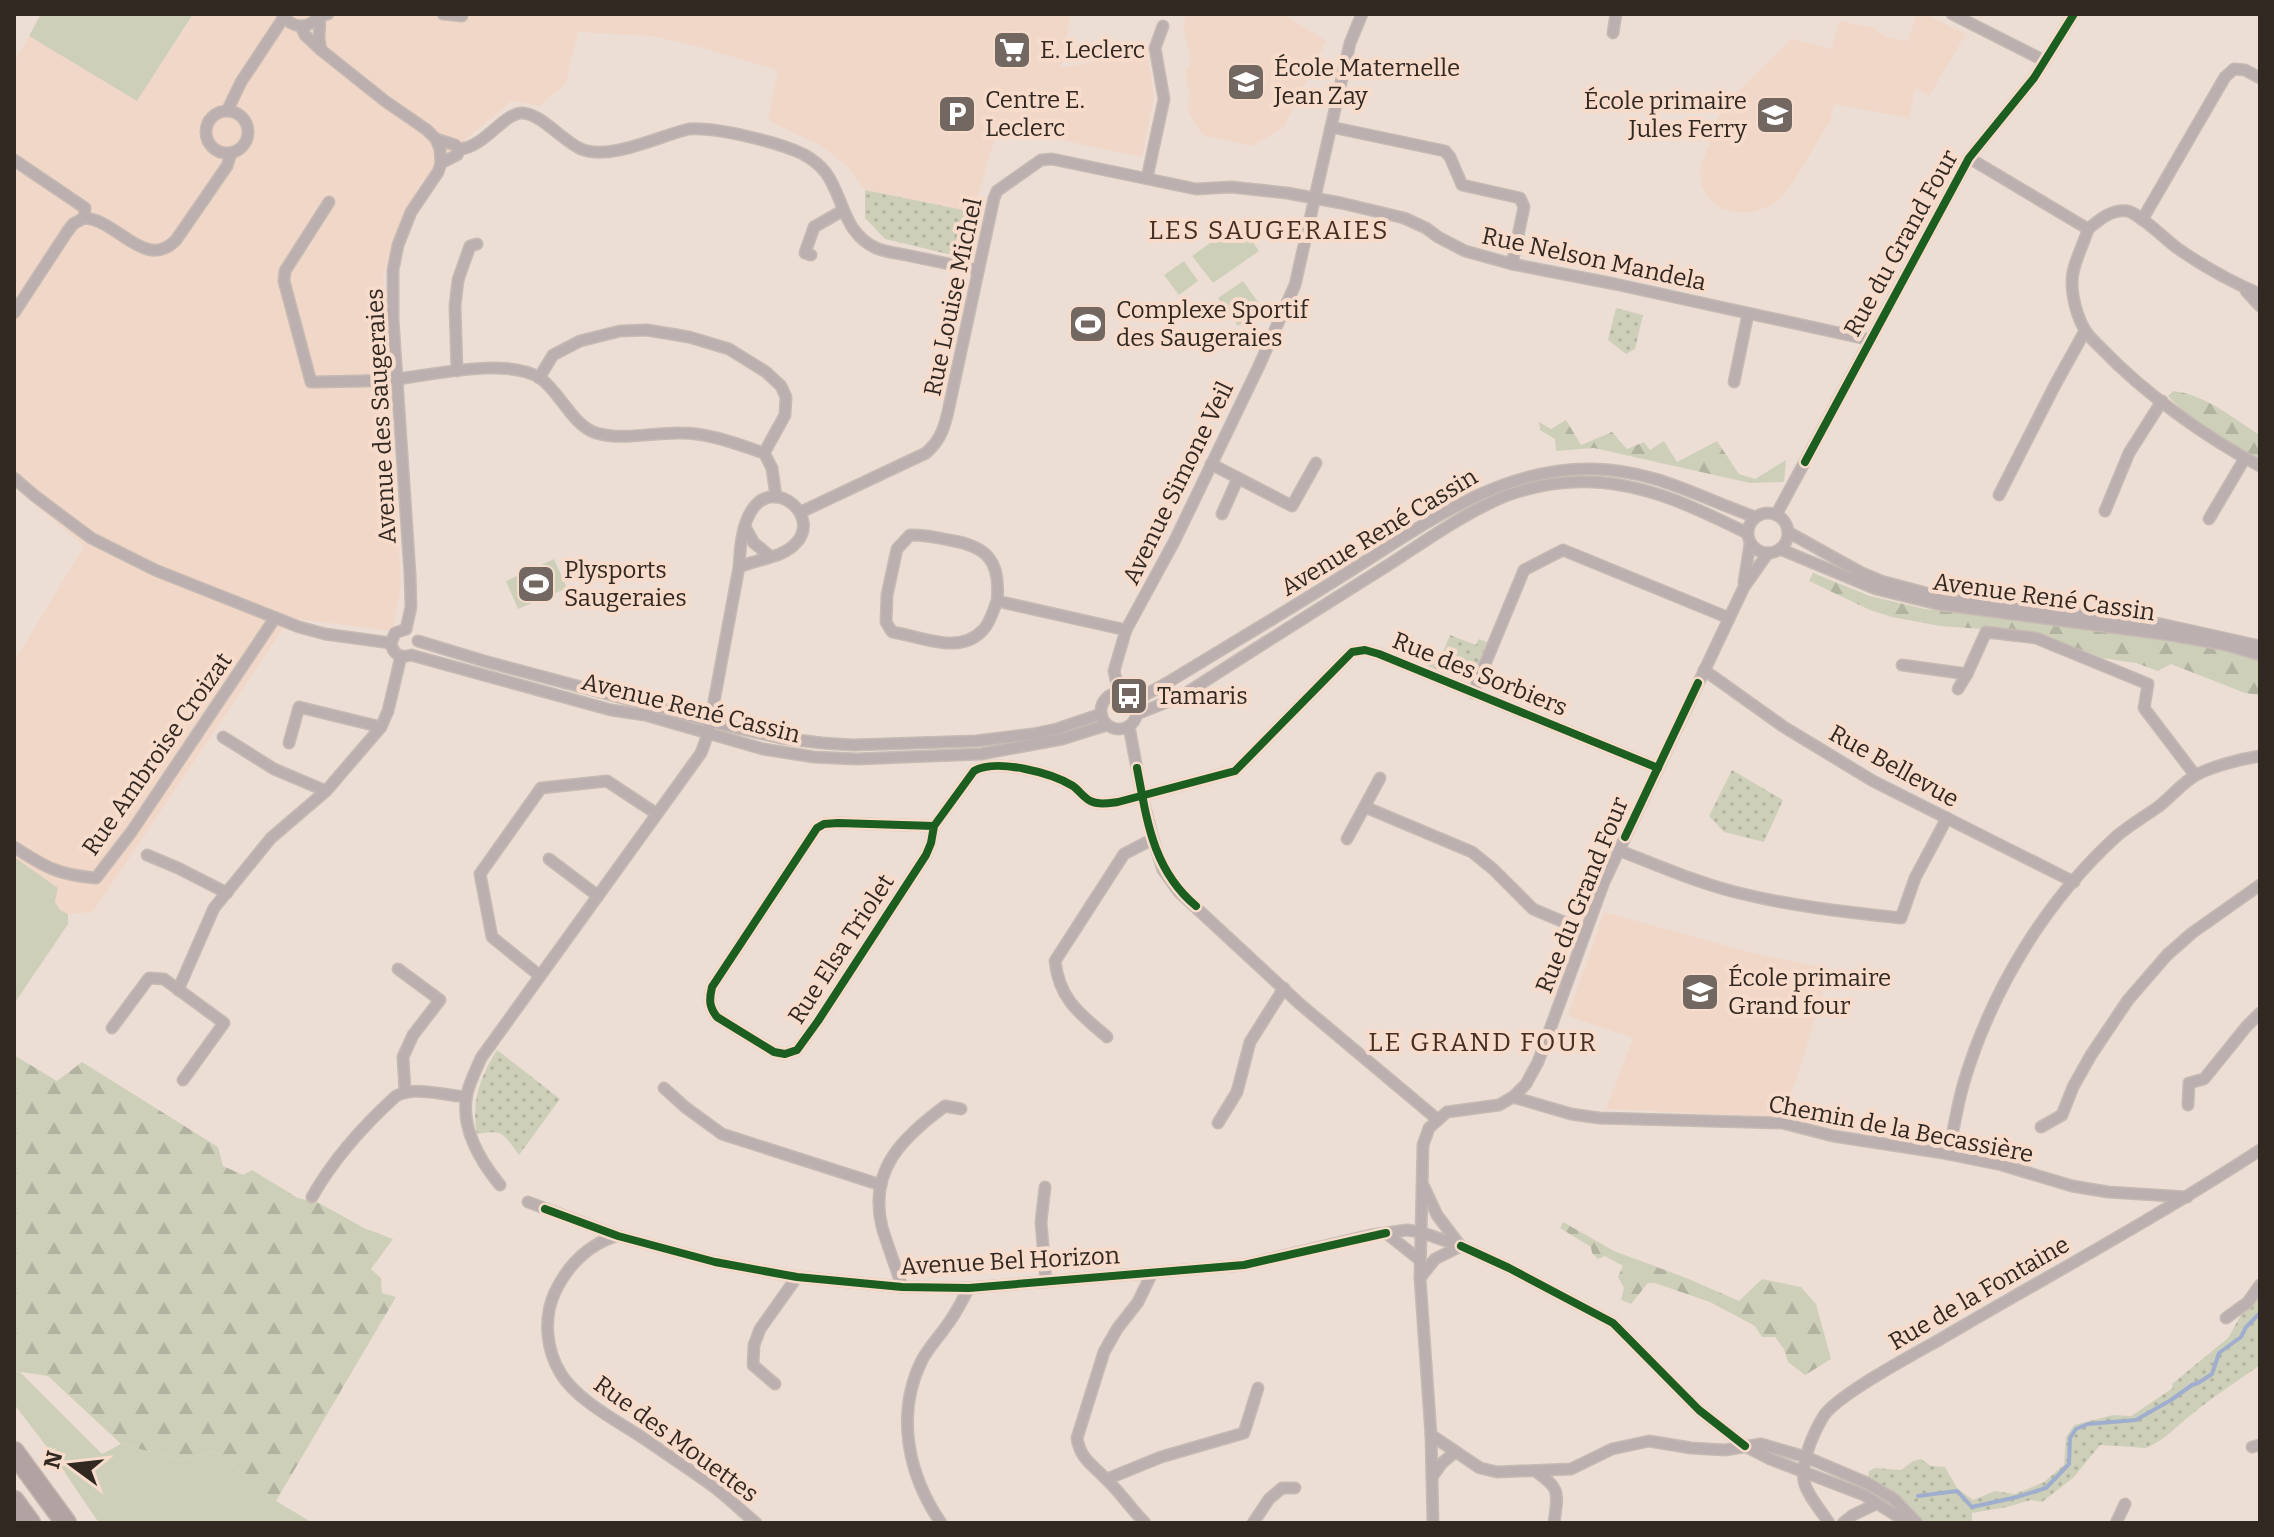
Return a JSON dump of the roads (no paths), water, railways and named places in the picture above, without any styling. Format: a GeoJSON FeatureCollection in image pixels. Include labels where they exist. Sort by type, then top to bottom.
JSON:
{"type":"FeatureCollection","features":[{"type":"Feature","properties":{"kind":"highway"},"geometry":{"type":"LineString","coordinates":[[14,1452],[66,1523]]}},
{"type":"Feature","properties":{"kind":"highway"},"geometry":{"type":"LineString","coordinates":[[14,1501],[30,1523]]}},
{"type":"Feature","properties":{"kind":"street"},"geometry":{"type":"LineString","coordinates":[[443,14],[462,16]]}},
{"type":"Feature","properties":{"kind":"street","name":"Avenue Simone Veil"},"geometry":{"type":"LineString","coordinates":[[1119,693],[1114,671],[1126,630],[1174,542],[1295,285],[1350,43],[1362,14]]}},
{"type":"Feature","properties":{"kind":"street"},"geometry":{"type":"LineString","coordinates":[[1613,33],[1616,14]]}},
{"type":"Feature","properties":{"kind":"street"},"geometry":{"type":"LineString","coordinates":[[1952,14],[1970,18],[2045,61]]}},
{"type":"Feature","properties":{"kind":"street","name":"Rue du Grand Four"},"geometry":{"type":"LineString","coordinates":[[1776,515],[1969,158],[2017,102],[2074,14]]}},
{"type":"Feature","properties":{"kind":"street"},"geometry":{"type":"LineString","coordinates":[[227,111],[241,82],[283,15],[288,22],[301,26],[312,24],[323,15]]}},
{"type":"Feature","properties":{"kind":"street"},"geometry":{"type":"LineString","coordinates":[[321,50],[319,39],[323,15]]}},
{"type":"Feature","properties":{"kind":"street"},"geometry":{"type":"LineString","coordinates":[[301,26],[305,35],[321,50],[436,139],[460,149]]}},
{"type":"Feature","properties":{"kind":"street"},"geometry":{"type":"LineString","coordinates":[[1147,178],[1164,99],[1155,48],[1163,26]]}},
{"type":"Feature","properties":{"kind":"street"},"geometry":{"type":"LineString","coordinates":[[2142,220],[2225,77],[2234,69],[2245,70],[2260,78]]}},
{"type":"Feature","properties":{"kind":"street"},"geometry":{"type":"LineString","coordinates":[[227,111],[234,112],[245,121],[248,134],[243,146],[231,153],[224,153],[212,146],[206,134],[214,116],[227,111]]}},
{"type":"Feature","properties":{"kind":"street","name":"Avenue des Saugeraies"},"geometry":{"type":"LineString","coordinates":[[406,629],[411,607],[410,574],[393,320],[393,270],[398,245],[411,212],[441,163],[457,155],[460,149],[474,146],[520,113],[530,115],[579,148],[595,153],[615,151],[699,128],[803,154],[828,176],[839,196],[842,211]]}},
{"type":"Feature","properties":{"kind":"street"},"geometry":{"type":"LineString","coordinates":[[1331,127],[1445,151],[1462,185],[1520,198],[1524,207],[1512,264]]}},
{"type":"Feature","properties":{"kind":"street"},"geometry":{"type":"LineString","coordinates":[[436,139],[441,163]]}},
{"type":"Feature","properties":{"kind":"street"},"geometry":{"type":"LineString","coordinates":[[14,313],[67,232],[84,218],[100,220],[143,249],[159,251],[168,248],[227,166],[231,153]]}},
{"type":"Feature","properties":{"kind":"street"},"geometry":{"type":"LineString","coordinates":[[1969,158],[2088,229]]}},
{"type":"Feature","properties":{"kind":"street","name":"Rue Louise Michel"},"geometry":{"type":"LineString","coordinates":[[801,512],[916,458],[936,444],[945,426],[997,191],[1041,160],[1052,159],[1196,189],[1231,187],[1315,197]]}},
{"type":"Feature","properties":{"kind":"street"},"geometry":{"type":"LineString","coordinates":[[14,160],[85,208],[84,218]]}},
{"type":"Feature","properties":{"kind":"street","name":"Rue Nelson Mandela"},"geometry":{"type":"LineString","coordinates":[[1315,197],[1404,218],[1465,251],[1512,264],[1871,340]]}},
{"type":"Feature","properties":{"kind":"street"},"geometry":{"type":"LineString","coordinates":[[329,202],[285,271],[284,281],[311,382],[397,379],[495,367],[521,372],[539,378],[593,432],[636,436],[685,433],[764,453],[772,468],[776,497]]}},
{"type":"Feature","properties":{"kind":"street"},"geometry":{"type":"LineString","coordinates":[[811,255],[805,253],[814,227],[842,211],[862,238],[876,248],[978,270]]}},
{"type":"Feature","properties":{"kind":"street"},"geometry":{"type":"LineString","coordinates":[[2260,294],[2179,249],[2131,211],[2104,216],[2088,229],[2072,281],[2075,304],[2085,331],[2119,367],[2162,401],[2260,466]]}},
{"type":"Feature","properties":{"kind":"street"},"geometry":{"type":"LineString","coordinates":[[457,371],[455,306],[458,280],[470,246],[477,244]]}},
{"type":"Feature","properties":{"kind":"street"},"geometry":{"type":"LineString","coordinates":[[2242,286],[2260,306]]}},
{"type":"Feature","properties":{"kind":"street"},"geometry":{"type":"LineString","coordinates":[[1734,382],[1748,314]]}},
{"type":"Feature","properties":{"kind":"street"},"geometry":{"type":"LineString","coordinates":[[539,378],[553,355],[580,341],[620,331],[647,330],[689,337],[729,349],[766,372],[781,386],[786,397],[785,415],[764,453]]}},
{"type":"Feature","properties":{"kind":"street"},"geometry":{"type":"LineString","coordinates":[[1999,495],[2085,331]]}},
{"type":"Feature","properties":{"kind":"street"},"geometry":{"type":"LineString","coordinates":[[2105,511],[2129,453],[2162,401]]}},
{"type":"Feature","properties":{"kind":"street"},"geometry":{"type":"LineString","coordinates":[[2209,519],[2245,458]]}},
{"type":"Feature","properties":{"kind":"street"},"geometry":{"type":"LineString","coordinates":[[1211,464],[1292,506],[1316,463]]}},
{"type":"Feature","properties":{"kind":"street","name":"Avenue René Cassin"},"geometry":{"type":"LineString","coordinates":[[1134,701],[1461,503],[1517,478],[1591,468],[1641,474],[1689,489],[1725,507],[1755,517]]}},
{"type":"Feature","properties":{"kind":"street"},"geometry":{"type":"LineString","coordinates":[[14,478],[91,538],[155,570],[299,627],[325,634],[391,643]]}},
{"type":"Feature","properties":{"kind":"street"},"geometry":{"type":"LineString","coordinates":[[1222,514],[1238,478]]}},
{"type":"Feature","properties":{"kind":"street","name":"Avenue René Cassin"},"geometry":{"type":"LineString","coordinates":[[1137,714],[1182,696],[1458,520],[1509,495],[1562,484],[1613,484],[1689,506],[1749,539]]}},
{"type":"Feature","properties":{"kind":"street"},"geometry":{"type":"LineString","coordinates":[[500,1185],[473,1145],[466,1117],[466,1097],[481,1058],[701,753],[708,734],[745,527],[752,509],[759,502],[776,497],[791,501],[801,512],[800,539],[787,551],[739,567]]}},
{"type":"Feature","properties":{"kind":"street"},"geometry":{"type":"LineString","coordinates":[[1766,513],[1776,515],[1783,520],[1788,532],[1787,539],[1780,549],[1759,552],[1749,539],[1748,527],[1755,517],[1766,513]]}},
{"type":"Feature","properties":{"kind":"street"},"geometry":{"type":"LineString","coordinates":[[745,527],[754,543],[770,556]]}},
{"type":"Feature","properties":{"kind":"street","name":"Avenue René Cassin"},"geometry":{"type":"LineString","coordinates":[[1788,532],[1881,581],[1941,597],[2161,624],[2260,646]]}},
{"type":"Feature","properties":{"kind":"street"},"geometry":{"type":"LineString","coordinates":[[910,535],[971,544],[983,550],[994,563],[999,583],[997,601],[985,629],[964,643],[950,644],[892,632],[886,622],[887,595],[897,549],[910,535]]}},
{"type":"Feature","properties":{"kind":"street","name":"Rue du Grand Four"},"geometry":{"type":"LineString","coordinates":[[1744,587],[1749,539]]}},
{"type":"Feature","properties":{"kind":"street","name":"Avenue René Cassin"},"geometry":{"type":"LineString","coordinates":[[1780,549],[1876,589],[1937,604],[2170,635],[2260,655]]}},
{"type":"Feature","properties":{"kind":"street"},"geometry":{"type":"LineString","coordinates":[[1473,693],[1524,570],[1563,550],[1729,618]]}},
{"type":"Feature","properties":{"kind":"street","name":"Rue du Grand Four"},"geometry":{"type":"LineString","coordinates":[[1513,1097],[1526,1084],[1538,1062],[1618,850],[1744,587],[1768,553]]}},
{"type":"Feature","properties":{"kind":"street"},"geometry":{"type":"LineString","coordinates":[[997,601],[1126,630]]}},
{"type":"Feature","properties":{"kind":"street","name":"Rue Ambroise Croizat"},"geometry":{"type":"LineString","coordinates":[[14,847],[47,868],[73,876],[96,878],[132,831],[275,618]]}},
{"type":"Feature","properties":{"kind":"street"},"geometry":{"type":"LineString","coordinates":[[178,990],[214,908],[271,838],[326,791],[381,727],[406,656],[417,648],[418,641],[414,634],[406,629],[395,633],[391,643],[396,654],[406,656]]}},
{"type":"Feature","properties":{"kind":"street"},"geometry":{"type":"LineString","coordinates":[[1958,689],[1986,632],[2036,638],[2148,684],[2144,708],[2195,775]]}},
{"type":"Feature","properties":{"kind":"street","name":"Avenue René Cassin"},"geometry":{"type":"LineString","coordinates":[[418,641],[781,738],[853,745],[976,741],[1057,729],[1101,714]]}},
{"type":"Feature","properties":{"kind":"street","name":"Rue des Sorbiers"},"geometry":{"type":"LineString","coordinates":[[1142,796],[1235,771],[1352,652],[1365,650],[1658,768]]}},
{"type":"Feature","properties":{"kind":"street","name":"Avenue René Cassin"},"geometry":{"type":"LineString","coordinates":[[406,656],[792,754],[856,759],[981,754],[1062,739],[1107,725]]}},
{"type":"Feature","properties":{"kind":"street"},"geometry":{"type":"LineString","coordinates":[[1902,665],[1967,674]]}},
{"type":"Feature","properties":{"kind":"street","name":"Rue Bellevue"},"geometry":{"type":"LineString","coordinates":[[1704,670],[1784,727],[1873,781],[2074,882]]}},
{"type":"Feature","properties":{"kind":"street"},"geometry":{"type":"LineString","coordinates":[[1113,694],[1125,694],[1134,701],[1137,714],[1129,726],[1118,730],[1107,725],[1101,714],[1104,702],[1113,694]]}},
{"type":"Feature","properties":{"kind":"street"},"geometry":{"type":"LineString","coordinates":[[289,743],[299,707],[381,727]]}},
{"type":"Feature","properties":{"kind":"street"},"geometry":{"type":"LineString","coordinates":[[1129,726],[1153,839],[1163,870],[1179,892],[1359,1055],[1437,1119]]}},
{"type":"Feature","properties":{"kind":"street"},"geometry":{"type":"LineString","coordinates":[[223,737],[274,769],[326,791]]}},
{"type":"Feature","properties":{"kind":"street"},"geometry":{"type":"LineString","coordinates":[[1948,1154],[1964,1083],[1985,1023],[2034,933],[2074,882],[2121,833],[2166,801],[2195,775],[2260,756]]}},
{"type":"Feature","properties":{"kind":"street","name":"Rue Elsa Triolet"},"geometry":{"type":"LineString","coordinates":[[934,826],[838,823],[817,828],[712,987],[710,1008],[717,1017],[774,1052],[785,1054],[797,1050],[926,855],[934,826],[974,771],[981,767],[1016,767],[1049,775],[1073,786],[1090,802],[1102,804],[1142,796]]}},
{"type":"Feature","properties":{"kind":"street"},"geometry":{"type":"LineString","coordinates":[[1347,839],[1380,778]]}},
{"type":"Feature","properties":{"kind":"street"},"geometry":{"type":"LineString","coordinates":[[540,976],[492,937],[480,874],[541,788],[607,781],[657,814]]}},
{"type":"Feature","properties":{"kind":"street"},"geometry":{"type":"LineString","coordinates":[[1365,807],[1472,852],[1533,909],[1585,931]]}},
{"type":"Feature","properties":{"kind":"street"},"geometry":{"type":"LineString","coordinates":[[1618,850],[1733,892],[1806,908],[1901,918],[1915,878],[1947,818]]}},
{"type":"Feature","properties":{"kind":"street"},"geometry":{"type":"LineString","coordinates":[[1107,1037],[1072,1008],[1056,975],[1055,961],[1124,854],[1153,839]]}},
{"type":"Feature","properties":{"kind":"street"},"geometry":{"type":"LineString","coordinates":[[147,855],[227,893]]}},
{"type":"Feature","properties":{"kind":"street"},"geometry":{"type":"LineString","coordinates":[[549,859],[598,896]]}},
{"type":"Feature","properties":{"kind":"street"},"geometry":{"type":"LineString","coordinates":[[2041,1127],[2062,1115],[2091,1055],[2128,1000],[2167,955],[2192,933],[2260,885]]}},
{"type":"Feature","properties":{"kind":"street"},"geometry":{"type":"LineString","coordinates":[[398,969],[440,1000],[413,1035],[403,1057],[405,1091]]}},
{"type":"Feature","properties":{"kind":"street"},"geometry":{"type":"LineString","coordinates":[[112,1028],[149,978],[164,979],[224,1023],[183,1080]]}},
{"type":"Feature","properties":{"kind":"street"},"geometry":{"type":"LineString","coordinates":[[1218,1123],[1237,1092],[1250,1042],[1284,988]]}},
{"type":"Feature","properties":{"kind":"street"},"geometry":{"type":"LineString","coordinates":[[2188,1105],[2189,1083],[2204,1079],[2260,1013]]}},
{"type":"Feature","properties":{"kind":"street"},"geometry":{"type":"LineString","coordinates":[[664,1088],[722,1134],[881,1185]]}},
{"type":"Feature","properties":{"kind":"street"},"geometry":{"type":"LineString","coordinates":[[312,1197],[329,1167],[347,1145],[387,1103],[405,1091],[466,1097]]}},
{"type":"Feature","properties":{"kind":"street"},"geometry":{"type":"LineString","coordinates":[[1433,1523],[1431,1435],[1420,1278],[1423,1145],[1429,1128],[1447,1112],[1499,1105],[1513,1097]]}},
{"type":"Feature","properties":{"kind":"street","name":"Chemin de la Becassière"},"geometry":{"type":"LineString","coordinates":[[1513,1097],[1571,1114],[1599,1118],[1782,1123],[1833,1136],[2002,1165],[2072,1186],[2108,1192],[2187,1197]]}},
{"type":"Feature","properties":{"kind":"street"},"geometry":{"type":"LineString","coordinates":[[902,1287],[882,1225],[881,1185],[890,1159],[901,1143],[922,1123],[945,1106],[961,1109]]}},
{"type":"Feature","properties":{"kind":"street","name":"Rue de la Fontaine"},"geometry":{"type":"LineString","coordinates":[[1804,1473],[1806,1457],[1824,1415],[1838,1401],[2187,1197],[2260,1150]]}},
{"type":"Feature","properties":{"kind":"street"},"geometry":{"type":"LineString","coordinates":[[1422,1184],[1437,1215],[1461,1246]]}},
{"type":"Feature","properties":{"kind":"street"},"geometry":{"type":"LineString","coordinates":[[1045,1187],[1041,1222],[1046,1282]]}},
{"type":"Feature","properties":{"kind":"street","name":"Avenue Bel Horizon"},"geometry":{"type":"LineString","coordinates":[[528,1202],[618,1236],[715,1262],[797,1277],[902,1287],[969,1288],[1244,1265],[1386,1233],[1420,1232]]}},
{"type":"Feature","properties":{"kind":"street"},"geometry":{"type":"LineString","coordinates":[[1420,1232],[1509,1268],[1613,1323],[1699,1410],[1745,1446],[1804,1473],[1864,1495],[1908,1523]]}},
{"type":"Feature","properties":{"kind":"street"},"geometry":{"type":"LineString","coordinates":[[1386,1233],[1420,1260]]}},
{"type":"Feature","properties":{"kind":"street","name":"Rue des Mouettes"},"geometry":{"type":"LineString","coordinates":[[618,1236],[586,1250],[559,1283],[548,1313],[551,1352],[555,1363],[562,1377],[582,1397],[714,1487],[756,1523]]}},
{"type":"Feature","properties":{"kind":"street"},"geometry":{"type":"LineString","coordinates":[[1420,1278],[1435,1259],[1461,1246]]}},
{"type":"Feature","properties":{"kind":"street"},"geometry":{"type":"LineString","coordinates":[[1145,1523],[1107,1479],[1088,1464],[1078,1450],[1077,1438],[1104,1352],[1138,1302],[1152,1273]]}},
{"type":"Feature","properties":{"kind":"street"},"geometry":{"type":"LineString","coordinates":[[775,1384],[753,1365],[754,1345],[760,1329],[797,1277]]}},
{"type":"Feature","properties":{"kind":"street"},"geometry":{"type":"LineString","coordinates":[[2226,1318],[2248,1302],[2260,1285]]}},
{"type":"Feature","properties":{"kind":"street"},"geometry":{"type":"LineString","coordinates":[[941,1523],[922,1491],[914,1470],[908,1443],[909,1404],[923,1358],[969,1288]]}},
{"type":"Feature","properties":{"kind":"street"},"geometry":{"type":"LineString","coordinates":[[1107,1479],[1161,1457],[1244,1433],[1258,1388]]}},
{"type":"Feature","properties":{"kind":"street"},"geometry":{"type":"LineString","coordinates":[[1431,1435],[1480,1468],[1497,1472],[1571,1469],[1612,1449],[1649,1441],[1725,1450],[1761,1444],[1806,1457],[1867,1483],[1894,1499],[1917,1523]]}},
{"type":"Feature","properties":{"kind":"street"},"geometry":{"type":"LineString","coordinates":[[1431,1478],[1455,1452]]}},
{"type":"Feature","properties":{"kind":"street"},"geometry":{"type":"LineString","coordinates":[[1535,1471],[1552,1483],[1556,1491],[1554,1523]]}},
{"type":"Feature","properties":{"kind":"street"},"geometry":{"type":"LineString","coordinates":[[1804,1473],[1804,1484],[1829,1523]]}},
{"type":"Feature","properties":{"kind":"street"},"geometry":{"type":"LineString","coordinates":[[1253,1523],[1269,1499],[1282,1488],[1295,1488]]}},
{"type":"Feature","properties":{"kind":"street"},"geometry":{"type":"LineString","coordinates":[[1843,1523],[1876,1504]]}},
{"type":"Feature","properties":{"kind":"street"},"geometry":{"type":"LineString","coordinates":[[2116,1523],[2125,1504]]}},
{"type":"Feature","properties":{"kind":"waterway"},"geometry":{"type":"LineString","coordinates":[[1918,1496],[1957,1491],[1972,1507],[2046,1488],[2069,1464],[2070,1438],[2076,1429],[2088,1424],[2136,1420],[2198,1383],[2212,1374],[2219,1353],[2241,1337],[2260,1313]]}},
{"type":"Feature","properties":{"kind":"place","name":"E. Leclerc"},"geometry":{"type":"Point","coordinates":[1012,50]}},
{"type":"Feature","properties":{"kind":"place","name":"École Maternelle Jean Zay"},"geometry":{"type":"Point","coordinates":[1246,82]}},
{"type":"Feature","properties":{"kind":"place","name":"Centre E. Leclerc"},"geometry":{"type":"Point","coordinates":[957,114]}},
{"type":"Feature","properties":{"kind":"place","name":"École primaire Jules Ferry"},"geometry":{"type":"Point","coordinates":[1775,115]}},
{"type":"Feature","properties":{"kind":"place","name":"Complexe Sportif des Saugeraies"},"geometry":{"type":"Point","coordinates":[1088,324]}},
{"type":"Feature","properties":{"kind":"place","name":"Plysports Saugeraies"},"geometry":{"type":"Point","coordinates":[536,584]}},
{"type":"Feature","properties":{"kind":"place","name":"Tamaris"},"geometry":{"type":"Point","coordinates":[1129,696]}},
{"type":"Feature","properties":{"kind":"place","name":"École primaire Grand four"},"geometry":{"type":"Point","coordinates":[1700,992]}},
{"type":"Feature","properties":{"kind":"district","name":"LES SAUGERAIES"},"geometry":{"type":"Point","coordinates":[1269,230]}},
{"type":"Feature","properties":{"kind":"district","name":"LE GRAND FOUR"},"geometry":{"type":"Point","coordinates":[1483,1042]}}]}
